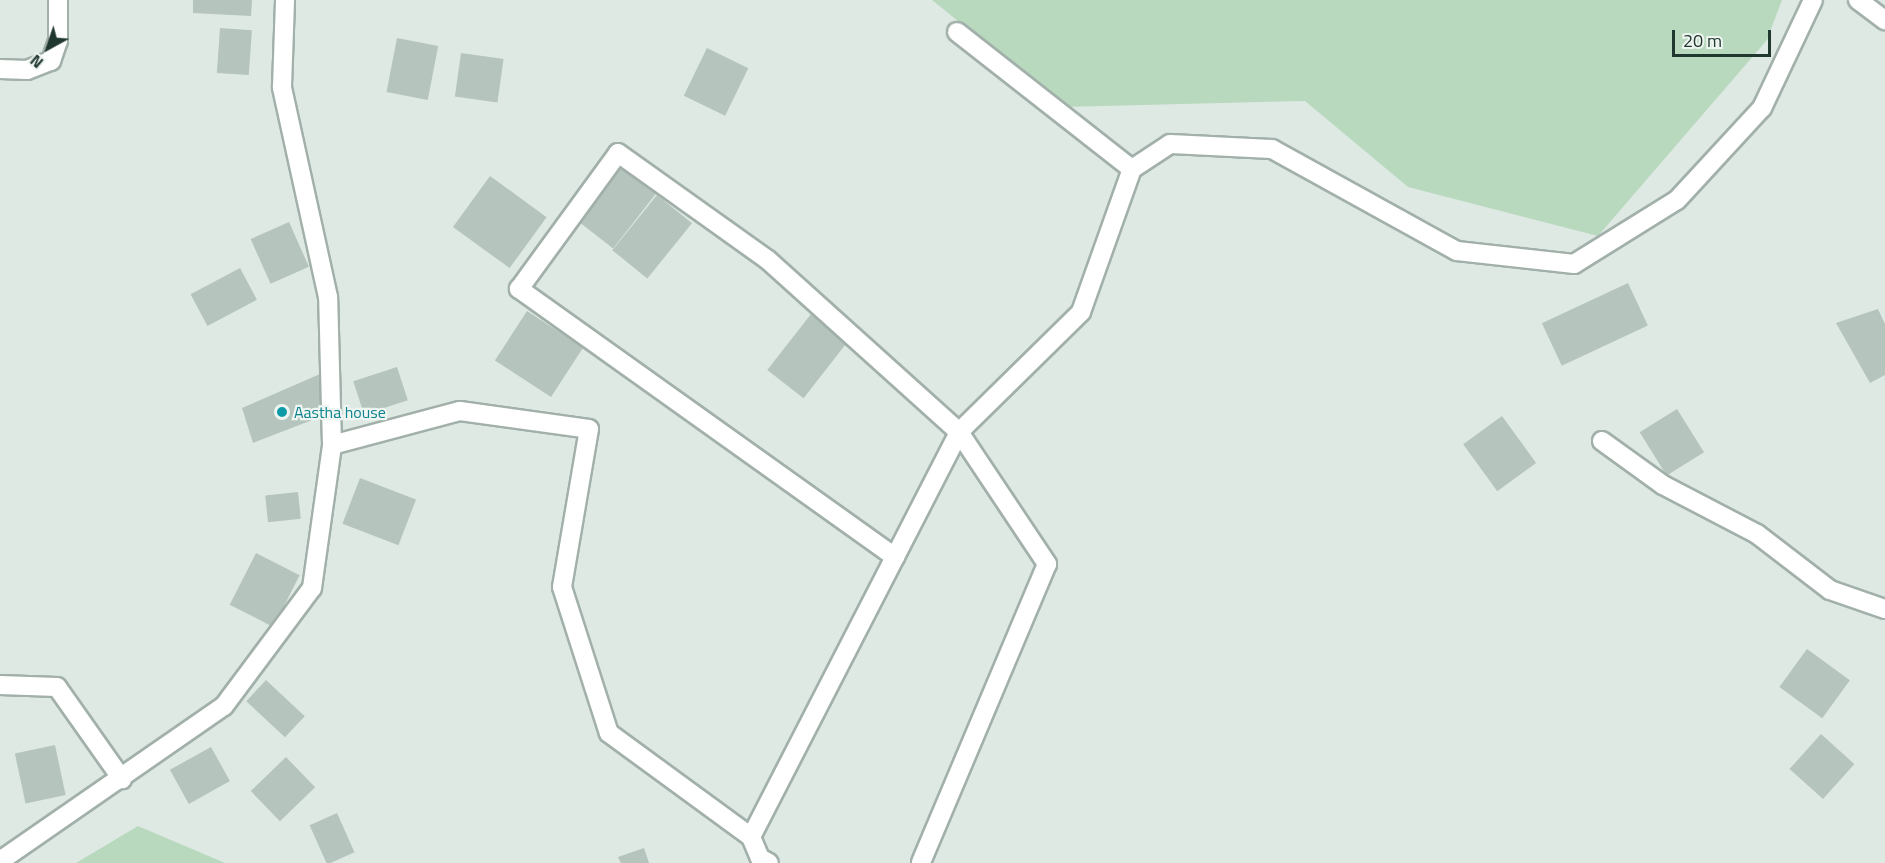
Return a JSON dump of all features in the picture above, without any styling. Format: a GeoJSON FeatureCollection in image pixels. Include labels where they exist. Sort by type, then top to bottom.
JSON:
{"type":"FeatureCollection","features":[{"type":"Feature","properties":{"kind":"street"},"geometry":{"type":"LineString","coordinates":[[0,69],[27,70],[51,61],[58,40],[58,0]]}},
{"type":"Feature","properties":{"kind":"street"},"geometry":{"type":"LineString","coordinates":[[0,861],[122,779],[224,706],[312,588],[332,445],[328,297],[282,87],[285,0]]}},
{"type":"Feature","properties":{"kind":"street"},"geometry":{"type":"LineString","coordinates":[[751,837],[959,432],[1081,312],[1132,169],[1170,144],[1272,149],[1457,251],[1574,264],[1677,200],[1762,108],[1814,0]]}},
{"type":"Feature","properties":{"kind":"street"},"geometry":{"type":"LineString","coordinates":[[1858,0],[1885,20]]}},
{"type":"Feature","properties":{"kind":"street"},"geometry":{"type":"LineString","coordinates":[[957,32],[1132,169]]}},
{"type":"Feature","properties":{"kind":"street"},"geometry":{"type":"LineString","coordinates":[[894,557],[519,289],[618,153],[768,260],[959,432],[1047,564],[921,863]]}},
{"type":"Feature","properties":{"kind":"street"},"geometry":{"type":"LineString","coordinates":[[332,445],[460,411],[589,429],[562,587],[609,733],[751,837],[760,858],[769,863]]}},
{"type":"Feature","properties":{"kind":"street"},"geometry":{"type":"LineString","coordinates":[[1602,441],[1663,485],[1757,534],[1830,590],[1885,609]]}},
{"type":"Feature","properties":{"kind":"street"},"geometry":{"type":"LineString","coordinates":[[0,685],[57,687],[122,779]]}},
{"type":"Feature","properties":{"kind":"green space"},"geometry":{"type":"Polygon","coordinates":[[[932,0],[1782,0],[1767,40],[1598,236],[1408,187],[1305,101],[1064,107],[932,0]]]}},
{"type":"Feature","properties":{"kind":"green space"},"geometry":{"type":"Polygon","coordinates":[[[138,826],[225,863],[76,863],[138,826]]]}},
{"type":"Feature","properties":{"kind":"building"},"geometry":{"type":"Polygon","coordinates":[[[193,0],[252,0],[251,16],[193,13],[193,0]]]}},
{"type":"Feature","properties":{"kind":"building"},"geometry":{"type":"Polygon","coordinates":[[[220,28],[252,30],[249,75],[217,73],[220,28]]]}},
{"type":"Feature","properties":{"kind":"building"},"geometry":{"type":"Polygon","coordinates":[[[397,38],[438,46],[428,100],[387,92],[397,38]]]}},
{"type":"Feature","properties":{"kind":"building"},"geometry":{"type":"Polygon","coordinates":[[[707,48],[748,68],[725,116],[684,96],[707,48]]]}},
{"type":"Feature","properties":{"kind":"building"},"geometry":{"type":"Polygon","coordinates":[[[461,53],[504,59],[497,103],[455,97],[461,53]]]}},
{"type":"Feature","properties":{"kind":"building"},"geometry":{"type":"Polygon","coordinates":[[[620,165],[656,193],[613,248],[577,220],[620,165]]]}},
{"type":"Feature","properties":{"kind":"building"},"geometry":{"type":"Polygon","coordinates":[[[490,176],[547,217],[510,268],[453,227],[490,176]]]}},
{"type":"Feature","properties":{"kind":"building"},"geometry":{"type":"Polygon","coordinates":[[[657,195],[692,223],[647,278],[612,250],[657,195]]]}},
{"type":"Feature","properties":{"kind":"building"},"geometry":{"type":"Polygon","coordinates":[[[289,222],[309,267],[271,284],[251,239],[289,222]]]}},
{"type":"Feature","properties":{"kind":"building"},"geometry":{"type":"Polygon","coordinates":[[[240,268],[257,300],[207,326],[191,294],[240,268]]]}},
{"type":"Feature","properties":{"kind":"building"},"geometry":{"type":"Polygon","coordinates":[[[1628,283],[1648,326],[1562,366],[1542,323],[1628,283]]]}},
{"type":"Feature","properties":{"kind":"building"},"geometry":{"type":"Polygon","coordinates":[[[1878,309],[1885,324],[1885,375],[1870,383],[1836,323],[1878,309]]]}},
{"type":"Feature","properties":{"kind":"building"},"geometry":{"type":"Polygon","coordinates":[[[527,311],[583,347],[551,397],[495,360],[527,311]]]}},
{"type":"Feature","properties":{"kind":"building"},"geometry":{"type":"Polygon","coordinates":[[[811,314],[847,342],[804,398],[767,370],[811,314]]]}},
{"type":"Feature","properties":{"kind":"building"},"geometry":{"type":"Polygon","coordinates":[[[397,367],[408,400],[364,415],[353,381],[397,367]]]}},
{"type":"Feature","properties":{"kind":"building","name":"Aastha house"},"geometry":{"type":"Polygon","coordinates":[[[320,374],[320,417],[253,443],[242,408],[320,374]]]}},
{"type":"Feature","properties":{"kind":"building"},"geometry":{"type":"Polygon","coordinates":[[[1677,409],[1704,452],[1667,476],[1640,432],[1677,409]]]}},
{"type":"Feature","properties":{"kind":"building"},"geometry":{"type":"Polygon","coordinates":[[[1502,416],[1536,463],[1497,491],[1463,444],[1502,416]]]}},
{"type":"Feature","properties":{"kind":"building"},"geometry":{"type":"Polygon","coordinates":[[[360,478],[416,500],[398,545],[342,524],[360,478]]]}},
{"type":"Feature","properties":{"kind":"building"},"geometry":{"type":"Polygon","coordinates":[[[298,492],[301,519],[268,522],[265,495],[298,492]]]}},
{"type":"Feature","properties":{"kind":"building"},"geometry":{"type":"Polygon","coordinates":[[[256,553],[300,575],[273,627],[230,605],[256,553]]]}},
{"type":"Feature","properties":{"kind":"building"},"geometry":{"type":"Polygon","coordinates":[[[1807,649],[1850,680],[1822,718],[1779,687],[1807,649]]]}},
{"type":"Feature","properties":{"kind":"building"},"geometry":{"type":"Polygon","coordinates":[[[266,680],[305,716],[285,737],[246,701],[266,680]]]}},
{"type":"Feature","properties":{"kind":"building"},"geometry":{"type":"Polygon","coordinates":[[[1821,734],[1854,764],[1823,799],[1790,769],[1821,734]]]}},
{"type":"Feature","properties":{"kind":"building"},"geometry":{"type":"Polygon","coordinates":[[[55,745],[66,795],[25,803],[15,754],[55,745]]]}},
{"type":"Feature","properties":{"kind":"building"},"geometry":{"type":"Polygon","coordinates":[[[211,747],[230,781],[189,804],[170,770],[211,747]]]}},
{"type":"Feature","properties":{"kind":"building"},"geometry":{"type":"Polygon","coordinates":[[[286,757],[315,787],[280,821],[251,791],[286,757]]]}},
{"type":"Feature","properties":{"kind":"building"},"geometry":{"type":"Polygon","coordinates":[[[337,813],[354,852],[326,863],[310,825],[337,813]]]}},
{"type":"Feature","properties":{"kind":"building"},"geometry":{"type":"Polygon","coordinates":[[[644,848],[649,863],[621,863],[618,857],[644,848]]]}},
{"type":"Feature","properties":{"kind":"place","name":"Aastha house"},"geometry":{"type":"Point","coordinates":[282,412]}}]}
